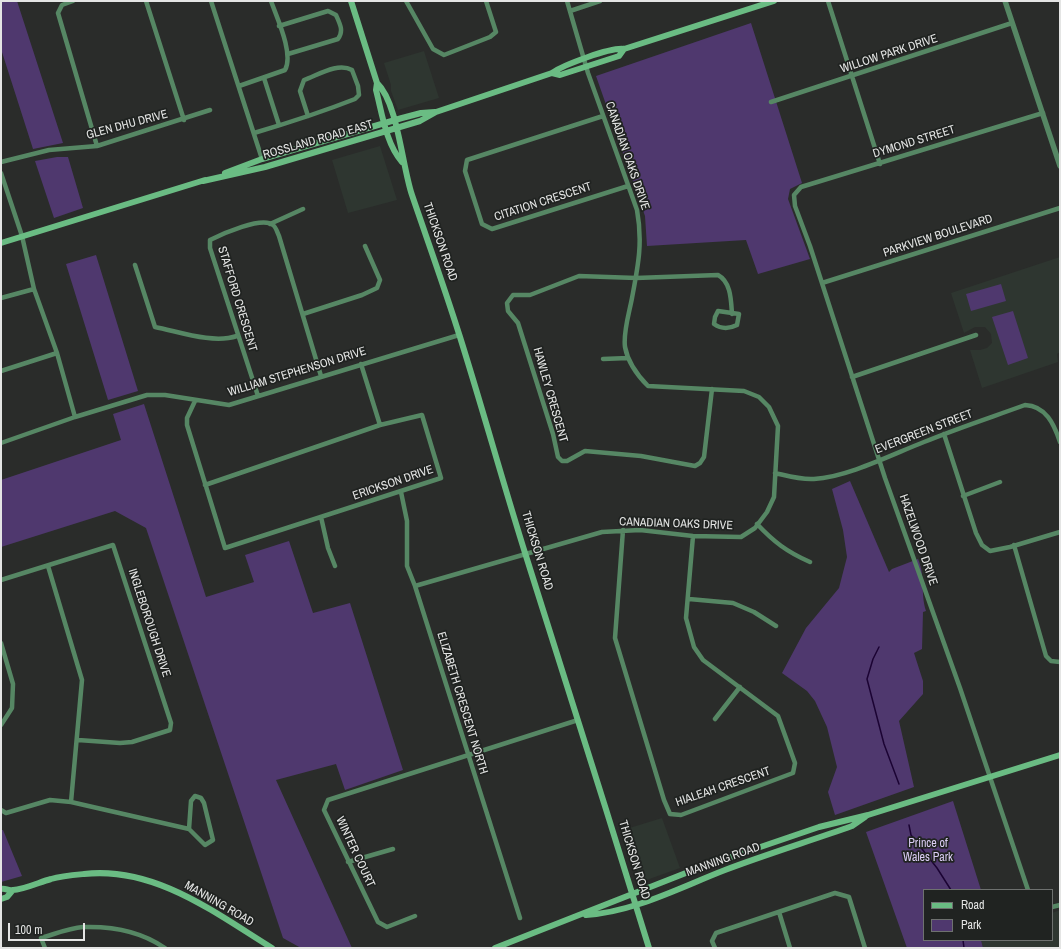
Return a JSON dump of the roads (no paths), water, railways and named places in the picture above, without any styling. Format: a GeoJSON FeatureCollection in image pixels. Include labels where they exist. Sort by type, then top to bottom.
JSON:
{"type":"FeatureCollection","features":[{"type":"Feature","properties":{"kind":"main road","name":"THICKSON ROAD"},"geometry":{"type":"LineString","coordinates":[[351,1],[377,83],[376,90],[385,123],[396,155],[402,162]]}},
{"type":"Feature","properties":{"kind":"main road","name":"ROSSLAND ROAD EAST"},"geometry":{"type":"LineString","coordinates":[[203,181],[265,167],[420,121],[436,112],[552,73],[558,68],[584,59],[618,48],[624,49],[774,1]]}},
{"type":"Feature","properties":{"kind":"main road","name":"ROSSLAND ROAD EAST"},"geometry":{"type":"LineString","coordinates":[[552,73],[560,75],[620,56],[624,49]]}},
{"type":"Feature","properties":{"kind":"main road","name":"THICKSON ROAD"},"geometry":{"type":"LineString","coordinates":[[377,83],[383,89],[394,120],[403,154],[402,162],[409,187],[459,335],[525,554],[649,948]]}},
{"type":"Feature","properties":{"kind":"main road","name":"ROSSLAND ROAD EAST"},"geometry":{"type":"LineString","coordinates":[[1,242],[203,181],[262,159],[394,120],[421,113],[436,112]]}},
{"type":"Feature","properties":{"kind":"main road","name":"MANNING ROAD"},"geometry":{"type":"LineString","coordinates":[[495,948],[696,869],[811,830],[868,815],[1060,754]]}},
{"type":"Feature","properties":{"kind":"main road","name":"MANNING ROAD"},"geometry":{"type":"LineString","coordinates":[[582,915],[605,914],[636,905],[739,865],[852,826],[868,815]]}},
{"type":"Feature","properties":{"kind":"main road","name":"MANNING ROAD"},"geometry":{"type":"LineString","coordinates":[[1,889],[5,888],[12,891],[52,879],[85,873],[123,874],[162,885],[198,902],[272,948]]}},
{"type":"Feature","properties":{"kind":"main road","name":"MANNING ROAD"},"geometry":{"type":"LineString","coordinates":[[1,900],[8,898],[12,891]]}},
{"type":"Feature","properties":{"kind":"street"},"geometry":{"type":"LineString","coordinates":[[73,1],[62,5],[58,13],[97,146]]}},
{"type":"Feature","properties":{"kind":"street"},"geometry":{"type":"LineString","coordinates":[[146,1],[184,120]]}},
{"type":"Feature","properties":{"kind":"street"},"geometry":{"type":"LineString","coordinates":[[211,1],[262,159]]}},
{"type":"Feature","properties":{"kind":"street"},"geometry":{"type":"LineString","coordinates":[[239,86],[285,70],[288,64],[288,54],[271,1]]}},
{"type":"Feature","properties":{"kind":"street"},"geometry":{"type":"LineString","coordinates":[[406,1],[433,49],[444,55],[490,37],[496,32],[486,1]]}},
{"type":"Feature","properties":{"kind":"street","name":"CANADIAN OAKS DRIVE"},"geometry":{"type":"LineString","coordinates":[[415,586],[602,532],[623,530],[693,536],[741,537],[757,524],[767,512],[774,497],[778,426],[769,407],[759,397],[744,391],[648,386],[638,376],[628,358],[625,346],[627,324],[636,278],[641,233],[637,210],[586,66],[567,1]]}},
{"type":"Feature","properties":{"kind":"street"},"geometry":{"type":"LineString","coordinates":[[570,11],[600,1]]}},
{"type":"Feature","properties":{"kind":"street"},"geometry":{"type":"LineString","coordinates":[[828,1],[880,164]]}},
{"type":"Feature","properties":{"kind":"street"},"geometry":{"type":"LineString","coordinates":[[1005,1],[1060,166]]}},
{"type":"Feature","properties":{"kind":"street"},"geometry":{"type":"LineString","coordinates":[[279,26],[328,11],[336,15],[342,29],[338,39],[288,54]]}},
{"type":"Feature","properties":{"kind":"street","name":"WILLOW PARK DRIVE"},"geometry":{"type":"LineString","coordinates":[[771,102],[852,77],[1012,23]]}},
{"type":"Feature","properties":{"kind":"street"},"geometry":{"type":"LineString","coordinates":[[254,133],[308,116],[355,99],[359,94],[358,86],[352,70],[346,67],[339,67],[304,80],[300,91],[308,116]]}},
{"type":"Feature","properties":{"kind":"street"},"geometry":{"type":"LineString","coordinates":[[264,78],[279,125]]}},
{"type":"Feature","properties":{"kind":"street","name":"GLEN DHU DRIVE"},"geometry":{"type":"LineString","coordinates":[[1,162],[36,152],[97,146],[184,120],[210,110]]}},
{"type":"Feature","properties":{"kind":"street","name":"DYMOND STREET"},"geometry":{"type":"LineString","coordinates":[[794,195],[801,187],[1043,113]]}},
{"type":"Feature","properties":{"kind":"street","name":"CITATION CRESCENT"},"geometry":{"type":"LineString","coordinates":[[603,116],[466,160],[465,170],[482,224],[492,229],[628,186]]}},
{"type":"Feature","properties":{"kind":"street"},"geometry":{"type":"LineString","coordinates":[[1,173],[22,236],[34,289],[57,354],[75,417]]}},
{"type":"Feature","properties":{"kind":"street","name":"HAZELWOOD DRIVE"},"geometry":{"type":"LineString","coordinates":[[794,195],[795,206],[810,246],[852,377],[1028,889]]}},
{"type":"Feature","properties":{"kind":"street","name":"PARKVIEW BOULEVARD"},"geometry":{"type":"LineString","coordinates":[[822,284],[1060,208]]}},
{"type":"Feature","properties":{"kind":"street"},"geometry":{"type":"LineString","coordinates":[[303,209],[270,224],[279,236],[304,314],[321,376]]}},
{"type":"Feature","properties":{"kind":"street","name":"STAFFORD CRESCENT"},"geometry":{"type":"LineString","coordinates":[[258,396],[237,336],[210,248],[210,240],[257,223],[270,224]]}},
{"type":"Feature","properties":{"kind":"street"},"geometry":{"type":"LineString","coordinates":[[304,314],[362,295],[377,288],[380,280],[365,246]]}},
{"type":"Feature","properties":{"kind":"street"},"geometry":{"type":"LineString","coordinates":[[135,265],[155,327],[195,336],[227,340],[237,336]]}},
{"type":"Feature","properties":{"kind":"street"},"geometry":{"type":"LineString","coordinates":[[636,278],[718,275],[723,278],[731,296],[732,314]]}},
{"type":"Feature","properties":{"kind":"street","name":"HAWLEY CRESCENT"},"geometry":{"type":"LineString","coordinates":[[636,278],[579,276],[530,295],[513,295],[507,303],[508,311],[518,322],[553,434],[558,457],[562,461],[567,461],[584,451],[641,456],[695,466],[700,463],[704,457],[712,389]]}},
{"type":"Feature","properties":{"kind":"street"},"geometry":{"type":"LineString","coordinates":[[1,298],[34,289]]}},
{"type":"Feature","properties":{"kind":"street"},"geometry":{"type":"LineString","coordinates":[[718,311],[732,314],[739,314],[737,325],[731,328],[719,327],[714,324],[718,311]]}},
{"type":"Feature","properties":{"kind":"street","name":"WILLIAM STEPHENSON DRIVE"},"geometry":{"type":"LineString","coordinates":[[1,443],[75,417],[147,396],[165,395],[194,401],[229,405],[459,335]]}},
{"type":"Feature","properties":{"kind":"street"},"geometry":{"type":"LineString","coordinates":[[852,377],[976,335]]}},
{"type":"Feature","properties":{"kind":"street"},"geometry":{"type":"LineString","coordinates":[[1,371],[57,354]]}},
{"type":"Feature","properties":{"kind":"street"},"geometry":{"type":"LineString","coordinates":[[603,359],[628,358]]}},
{"type":"Feature","properties":{"kind":"street"},"geometry":{"type":"LineString","coordinates":[[361,364],[380,426]]}},
{"type":"Feature","properties":{"kind":"street","name":"ERICKSON DRIVE"},"geometry":{"type":"LineString","coordinates":[[194,401],[187,418],[187,425],[205,485],[225,548],[441,478],[422,415],[380,426],[205,485]]}},
{"type":"Feature","properties":{"kind":"street","name":"EVERGREEN STREET"},"geometry":{"type":"LineString","coordinates":[[775,473],[796,478],[815,479],[857,468],[944,434],[1025,405],[1036,406],[1043,412],[1056,429],[1060,442]]}},
{"type":"Feature","properties":{"kind":"street"},"geometry":{"type":"LineString","coordinates":[[944,434],[963,496],[976,533],[982,545],[990,551],[1060,532]]}},
{"type":"Feature","properties":{"kind":"street"},"geometry":{"type":"LineString","coordinates":[[963,496],[1000,482]]}},
{"type":"Feature","properties":{"kind":"street","name":"ELIZABETH CRESCENT NORTH"},"geometry":{"type":"LineString","coordinates":[[401,492],[407,521],[407,566],[415,586],[520,918]]}},
{"type":"Feature","properties":{"kind":"street"},"geometry":{"type":"LineString","coordinates":[[321,517],[328,548],[336,566]]}},
{"type":"Feature","properties":{"kind":"street"},"geometry":{"type":"LineString","coordinates":[[757,524],[776,544],[794,556],[810,562]]}},
{"type":"Feature","properties":{"kind":"street","name":"HIALEAH CRESCENT"},"geometry":{"type":"LineString","coordinates":[[623,530],[615,638],[664,800],[670,814],[681,815],[793,773],[795,763],[778,716],[703,660],[694,647],[686,618],[689,599],[693,536]]}},
{"type":"Feature","properties":{"kind":"street","name":"INGLEBOROUGH DRIVE"},"geometry":{"type":"LineString","coordinates":[[1,580],[113,545],[171,723],[170,730],[132,742],[120,743],[78,740]]}},
{"type":"Feature","properties":{"kind":"street"},"geometry":{"type":"LineString","coordinates":[[1014,545],[1046,656],[1051,661],[1060,662]]}},
{"type":"Feature","properties":{"kind":"street"},"geometry":{"type":"LineString","coordinates":[[48,566],[82,680],[78,740],[71,802]]}},
{"type":"Feature","properties":{"kind":"street"},"geometry":{"type":"LineString","coordinates":[[689,599],[733,603],[754,612],[776,626]]}},
{"type":"Feature","properties":{"kind":"street"},"geometry":{"type":"LineString","coordinates":[[1,644],[4,660],[13,684],[12,708],[1,724]]}},
{"type":"Feature","properties":{"kind":"street"},"geometry":{"type":"LineString","coordinates":[[715,719],[740,687]]}},
{"type":"Feature","properties":{"kind":"street"},"geometry":{"type":"LineString","coordinates":[[468,755],[578,720]]}},
{"type":"Feature","properties":{"kind":"street","name":"WINTER COURT"},"geometry":{"type":"LineString","coordinates":[[415,916],[387,927],[378,922],[324,810],[328,800],[468,755]]}},
{"type":"Feature","properties":{"kind":"street"},"geometry":{"type":"LineString","coordinates":[[1,810],[6,813],[50,800],[71,802],[189,829],[205,845],[213,840],[204,803],[201,798],[195,796],[191,801],[189,829]]}},
{"type":"Feature","properties":{"kind":"street"},"geometry":{"type":"LineString","coordinates":[[348,862],[393,849]]}},
{"type":"Feature","properties":{"kind":"street"},"geometry":{"type":"LineString","coordinates":[[715,948],[712,941],[716,933],[835,893],[841,893],[849,896],[865,948]]}},
{"type":"Feature","properties":{"kind":"street"},"geometry":{"type":"LineString","coordinates":[[779,912],[790,948]]}},
{"type":"Feature","properties":{"kind":"street"},"geometry":{"type":"LineString","coordinates":[[45,948],[41,938],[82,927],[113,928],[136,933],[165,948]]}},
{"type":"Feature","properties":{"kind":"waterway"},"geometry":{"type":"LineString","coordinates":[[879,647],[873,659],[867,679],[884,744],[899,784]]}},
{"type":"Feature","properties":{"kind":"waterway"},"geometry":{"type":"LineString","coordinates":[[909,825],[911,835],[937,868],[950,889]]}},
{"type":"Feature","properties":{"kind":"waterway"},"geometry":{"type":"LineString","coordinates":[[963,941],[964,948]]}},
{"type":"Feature","properties":{"kind":"park label","name":"Prince of Wales Park"},"geometry":{"type":"Point","coordinates":[928,851]}}]}
